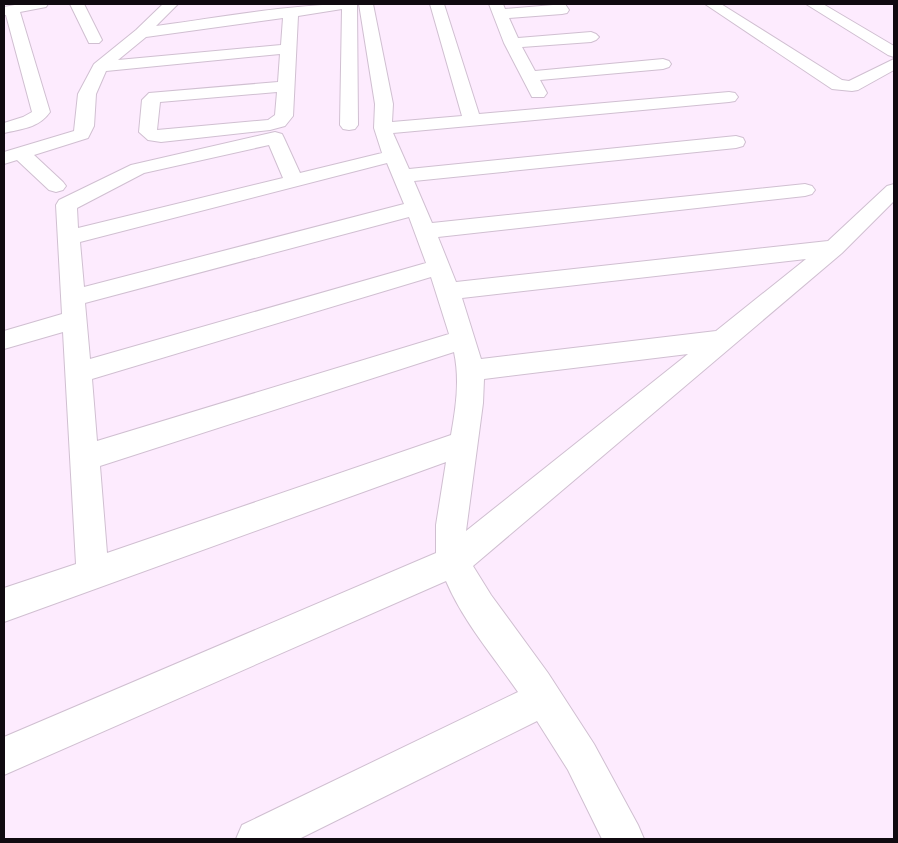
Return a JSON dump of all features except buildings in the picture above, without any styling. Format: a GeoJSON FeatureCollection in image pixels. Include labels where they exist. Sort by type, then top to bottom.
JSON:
{"type":"FeatureCollection","features":[{"type":"Feature","properties":{"kind":"street"},"geometry":{"type":"LineString","coordinates":[[4,128],[31,120],[41,112],[8,10],[41,4]]}},
{"type":"Feature","properties":{"kind":"street"},"geometry":{"type":"LineString","coordinates":[[77,4],[94,40]]}},
{"type":"Feature","properties":{"kind":"street"},"geometry":{"type":"LineString","coordinates":[[12,155],[82,134],[85,126],[87,94],[100,67],[141,33],[171,4]]}},
{"type":"Feature","properties":{"kind":"street"},"geometry":{"type":"LineString","coordinates":[[141,33],[349,4],[349,126]]}},
{"type":"Feature","properties":{"kind":"street"},"geometry":{"type":"LineString","coordinates":[[366,4],[384,104],[383,128],[444,279],[458,326],[464,339],[471,370],[470,403],[451,525],[450,548],[454,561],[464,584],[543,699],[580,757],[624,839]]}},
{"type":"Feature","properties":{"kind":"street"},"geometry":{"type":"LineString","coordinates":[[437,4],[472,120]]}},
{"type":"Feature","properties":{"kind":"street"},"geometry":{"type":"LineString","coordinates":[[547,114],[530,76],[512,43],[499,9],[562,10],[558,4]]}},
{"type":"Feature","properties":{"kind":"street"},"geometry":{"type":"LineString","coordinates":[[712,4],[838,85],[857,84],[894,64]]}},
{"type":"Feature","properties":{"kind":"street"},"geometry":{"type":"LineString","coordinates":[[813,4],[894,52]]}},
{"type":"Feature","properties":{"kind":"street"},"geometry":{"type":"LineString","coordinates":[[286,86],[155,97],[151,100],[148,132],[154,136],[161,136],[275,124],[282,119],[284,116],[286,86],[288,49],[291,11]]}},
{"type":"Feature","properties":{"kind":"street"},"geometry":{"type":"LineString","coordinates":[[512,43],[591,37]]}},
{"type":"Feature","properties":{"kind":"street"},"geometry":{"type":"LineString","coordinates":[[100,67],[288,49]]}},
{"type":"Feature","properties":{"kind":"street"},"geometry":{"type":"LineString","coordinates":[[530,76],[663,64]]}},
{"type":"Feature","properties":{"kind":"street"},"geometry":{"type":"LineString","coordinates":[[383,128],[729,98]]}},
{"type":"Feature","properties":{"kind":"street"},"geometry":{"type":"LineString","coordinates":[[93,574],[66,205],[138,169],[275,138],[294,181]]}},
{"type":"Feature","properties":{"kind":"street"},"geometry":{"type":"LineString","coordinates":[[69,238],[294,181],[397,166],[736,142]]}},
{"type":"Feature","properties":{"kind":"street"},"geometry":{"type":"LineString","coordinates":[[12,155],[56,186]]}},
{"type":"Feature","properties":{"kind":"street"},"geometry":{"type":"LineString","coordinates":[[4,340],[73,309],[420,219],[806,190]]}},
{"type":"Feature","properties":{"kind":"street"},"geometry":{"type":"LineString","coordinates":[[4,756],[454,561],[834,248],[894,190]]}},
{"type":"Feature","properties":{"kind":"street"},"geometry":{"type":"LineString","coordinates":[[78,372],[444,279],[834,248]]}},
{"type":"Feature","properties":{"kind":"street"},"geometry":{"type":"LineString","coordinates":[[84,458],[464,339]]}},
{"type":"Feature","properties":{"kind":"street"},"geometry":{"type":"LineString","coordinates":[[471,370],[722,340]]}},
{"type":"Feature","properties":{"kind":"street"},"geometry":{"type":"LineString","coordinates":[[4,606],[464,443]]}},
{"type":"Feature","properties":{"kind":"street"},"geometry":{"type":"LineString","coordinates":[[256,839],[543,699]]}}]}
